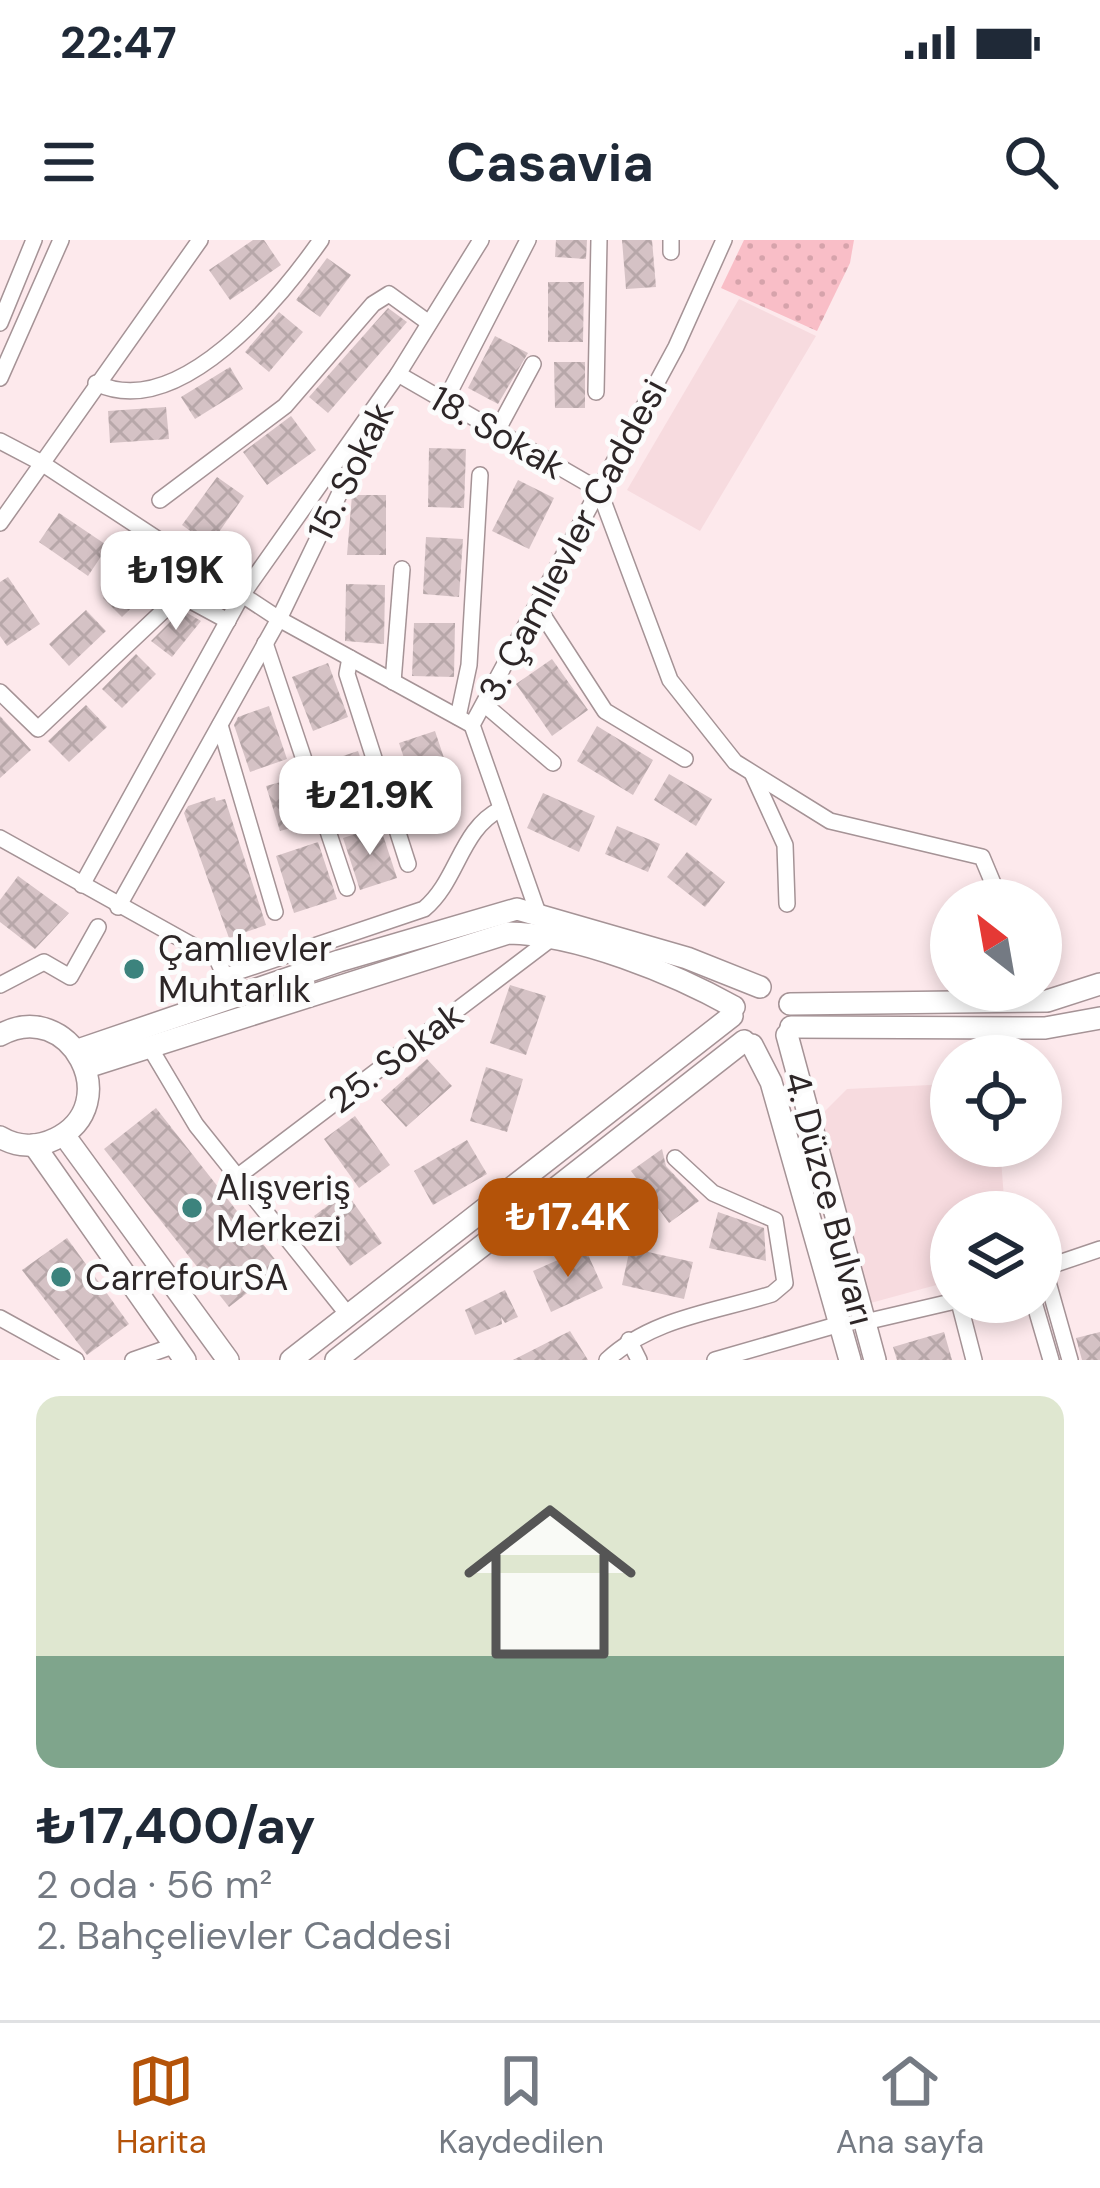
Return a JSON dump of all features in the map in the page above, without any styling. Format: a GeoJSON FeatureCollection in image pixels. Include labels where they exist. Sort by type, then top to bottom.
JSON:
{"type":"FeatureCollection","features":[{"type":"Feature","properties":{"kind":"main road"},"geometry":{"type":"LineString","coordinates":[[82,1059],[235,998],[517,909],[778,990],[790,1004],[789,1031]]}},
{"type":"Feature","properties":{"kind":"main road"},"geometry":{"type":"LineString","coordinates":[[82,1059],[149,1046],[451,947],[508,933],[552,938],[694,985],[733,1011],[748,1043]]}},
{"type":"Feature","properties":{"kind":"main road"},"geometry":{"type":"LineString","coordinates":[[1062,996],[1100,984]]}},
{"type":"Feature","properties":{"kind":"main road"},"geometry":{"type":"LineString","coordinates":[[291,1360],[733,1011],[744,992],[760,986]]}},
{"type":"Feature","properties":{"kind":"main road"},"geometry":{"type":"LineString","coordinates":[[790,1004],[930,998]]}},
{"type":"Feature","properties":{"kind":"main road"},"geometry":{"type":"LineString","coordinates":[[336,1360],[748,1043],[771,1046],[789,1031],[879,1023],[1045,1028],[1100,1018]]}},
{"type":"Feature","properties":{"kind":"main road"},"geometry":{"type":"LineString","coordinates":[[2,1026],[46,1028],[82,1059],[86,1105],[64,1135],[34,1145],[3,1142]]}},
{"type":"Feature","properties":{"kind":"main road","name":"4. Düzce Bulvarı"},"geometry":{"type":"LineString","coordinates":[[789,1031],[875,1360]]}},
{"type":"Feature","properties":{"kind":"main road","name":"4. Düzce Bulvarı"},"geometry":{"type":"LineString","coordinates":[[748,1043],[771,1082],[850,1360]]}},
{"type":"Feature","properties":{"kind":"main road"},"geometry":{"type":"LineString","coordinates":[[64,1135],[228,1360]]}},
{"type":"Feature","properties":{"kind":"main road"},"geometry":{"type":"LineString","coordinates":[[34,1145],[179,1353]]}},
{"type":"Feature","properties":{"kind":"street"},"geometry":{"type":"LineString","coordinates":[[0,323],[34,240]]}},
{"type":"Feature","properties":{"kind":"street"},"geometry":{"type":"LineString","coordinates":[[0,379],[61,240]]}},
{"type":"Feature","properties":{"kind":"street"},"geometry":{"type":"LineString","coordinates":[[0,523],[200,240]]}},
{"type":"Feature","properties":{"kind":"street"},"geometry":{"type":"LineString","coordinates":[[96,383],[106,388],[160,383],[219,352],[256,322],[321,240]]}},
{"type":"Feature","properties":{"kind":"street"},"geometry":{"type":"LineString","coordinates":[[398,374],[482,240]]}},
{"type":"Feature","properties":{"kind":"street"},"geometry":{"type":"LineString","coordinates":[[445,401],[528,240]]}},
{"type":"Feature","properties":{"kind":"street"},"geometry":{"type":"LineString","coordinates":[[596,392],[599,240]]}},
{"type":"Feature","properties":{"kind":"street","name":"3. Çamlıevler Caddesi"},"geometry":{"type":"LineString","coordinates":[[538,913],[465,721],[484,704],[537,606],[676,347],[724,240]]}},
{"type":"Feature","properties":{"kind":"street"},"geometry":{"type":"LineString","coordinates":[[160,500],[286,406],[373,304],[389,294],[429,323]]}},
{"type":"Feature","properties":{"kind":"street"},"geometry":{"type":"LineString","coordinates":[[496,431],[533,364]]}},
{"type":"Feature","properties":{"kind":"street","name":"18. Sokak"},"geometry":{"type":"LineString","coordinates":[[398,374],[599,490]]}},
{"type":"Feature","properties":{"kind":"street","name":"15. Sokak"},"geometry":{"type":"LineString","coordinates":[[82,885],[242,595],[398,374]]}},
{"type":"Feature","properties":{"kind":"street","name":"15. Sokak"},"geometry":{"type":"LineString","coordinates":[[118,907],[279,619],[398,374]]}},
{"type":"Feature","properties":{"kind":"street"},"geometry":{"type":"LineString","coordinates":[[0,441],[40,461],[279,619],[465,721],[480,475]]}},
{"type":"Feature","properties":{"kind":"street"},"geometry":{"type":"LineString","coordinates":[[599,490],[670,680],[735,762],[830,820],[982,857],[991,879]]}},
{"type":"Feature","properties":{"kind":"street"},"geometry":{"type":"LineString","coordinates":[[393,682],[402,569]]}},
{"type":"Feature","properties":{"kind":"street"},"geometry":{"type":"LineString","coordinates":[[0,692],[38,729],[180,595],[228,621]]}},
{"type":"Feature","properties":{"kind":"street"},"geometry":{"type":"LineString","coordinates":[[537,606],[605,711],[685,759]]}},
{"type":"Feature","properties":{"kind":"street"},"geometry":{"type":"LineString","coordinates":[[265,643],[347,888]]}},
{"type":"Feature","properties":{"kind":"street"},"geometry":{"type":"LineString","coordinates":[[350,658],[346,674],[408,864]]}},
{"type":"Feature","properties":{"kind":"street"},"geometry":{"type":"LineString","coordinates":[[484,704],[554,763]]}},
{"type":"Feature","properties":{"kind":"street"},"geometry":{"type":"LineString","coordinates":[[220,725],[275,912]]}},
{"type":"Feature","properties":{"kind":"street"},"geometry":{"type":"LineString","coordinates":[[752,772],[784,845],[787,904]]}},
{"type":"Feature","properties":{"kind":"street"},"geometry":{"type":"LineString","coordinates":[[225,976],[424,909],[442,890],[475,829],[501,808]]}},
{"type":"Feature","properties":{"kind":"street"},"geometry":{"type":"LineString","coordinates":[[0,838],[218,959],[235,998]]}},
{"type":"Feature","properties":{"kind":"street"},"geometry":{"type":"LineString","coordinates":[[0,985],[44,962],[70,977],[98,927]]}},
{"type":"Feature","properties":{"kind":"street","name":"25. Sokak"},"geometry":{"type":"LineString","coordinates":[[237,1177],[552,938]]}},
{"type":"Feature","properties":{"kind":"street"},"geometry":{"type":"LineString","coordinates":[[149,1046],[196,1125],[349,1316]]}},
{"type":"Feature","properties":{"kind":"street"},"geometry":{"type":"LineString","coordinates":[[607,1360],[628,1340],[772,1294],[785,1283],[775,1220],[713,1192],[675,1157]]}},
{"type":"Feature","properties":{"kind":"street"},"geometry":{"type":"LineString","coordinates":[[1062,1262],[1100,1249]]}},
{"type":"Feature","properties":{"kind":"street"},"geometry":{"type":"LineString","coordinates":[[865,1322],[930,1308]]}},
{"type":"Feature","properties":{"kind":"street"},"geometry":{"type":"LineString","coordinates":[[0,1318],[76,1360]]}},
{"type":"Feature","properties":{"kind":"street"},"geometry":{"type":"LineString","coordinates":[[962,1323],[974,1360]]}},
{"type":"Feature","properties":{"kind":"street"},"geometry":{"type":"LineString","coordinates":[[1040,1323],[1051,1360]]}},
{"type":"Feature","properties":{"kind":"street"},"geometry":{"type":"LineString","coordinates":[[1059,1323],[1070,1360]]}},
{"type":"Feature","properties":{"kind":"street"},"geometry":{"type":"LineString","coordinates":[[726,1358],[840,1324]]}},
{"type":"Feature","properties":{"kind":"street"},"geometry":{"type":"LineString","coordinates":[[628,1340],[639,1360]]}},
{"type":"Feature","properties":{"kind":"street"},"geometry":{"type":"LineString","coordinates":[[133,1360],[179,1353]]}},
{"type":"Feature","properties":{"kind":"shaded area"},"geometry":{"type":"Polygon","coordinates":[[[744,240],[854,240],[850,263],[817,331],[721,288],[744,240]]]}},
{"type":"Feature","properties":{"kind":"shaded area"},"geometry":{"type":"Polygon","coordinates":[[[739,299],[816,336],[700,531],[627,490],[739,299]]]}},
{"type":"Feature","properties":{"kind":"shaded area"},"geometry":{"type":"Polygon","coordinates":[[[930,1085],[930,1167],[1002,1167],[1003,1191],[930,1191],[930,1287],[867,1304],[817,1119],[847,1089],[930,1085]]]}},
{"type":"Feature","properties":{"kind":"building"},"geometry":{"type":"Polygon","coordinates":[[[253,240],[264,240],[281,265],[230,300],[209,270],[253,240]]]}},
{"type":"Feature","properties":{"kind":"building"},"geometry":{"type":"Polygon","coordinates":[[[556,240],[587,240],[586,259],[555,257],[556,240]]]}},
{"type":"Feature","properties":{"kind":"building"},"geometry":{"type":"Polygon","coordinates":[[[622,240],[652,240],[656,287],[626,289],[622,240]]]}},
{"type":"Feature","properties":{"kind":"building"},"geometry":{"type":"Polygon","coordinates":[[[327,258],[351,275],[320,317],[296,300],[327,258]]]}},
{"type":"Feature","properties":{"kind":"building"},"geometry":{"type":"Polygon","coordinates":[[[548,282],[584,282],[583,342],[548,342],[548,282]]]}},
{"type":"Feature","properties":{"kind":"building"},"geometry":{"type":"Polygon","coordinates":[[[388,308],[407,322],[328,413],[309,397],[388,308]]]}},
{"type":"Feature","properties":{"kind":"building"},"geometry":{"type":"Polygon","coordinates":[[[279,312],[303,332],[269,372],[245,352],[279,312]]]}},
{"type":"Feature","properties":{"kind":"building"},"geometry":{"type":"Polygon","coordinates":[[[495,336],[528,353],[498,404],[468,388],[495,336]]]}},
{"type":"Feature","properties":{"kind":"building"},"geometry":{"type":"Polygon","coordinates":[[[554,362],[585,362],[585,408],[555,408],[554,362]]]}},
{"type":"Feature","properties":{"kind":"building"},"geometry":{"type":"Polygon","coordinates":[[[230,367],[243,389],[195,419],[181,397],[230,367]]]}},
{"type":"Feature","properties":{"kind":"building"},"geometry":{"type":"Polygon","coordinates":[[[166,407],[169,439],[110,443],[108,411],[166,407]]]}},
{"type":"Feature","properties":{"kind":"building"},"geometry":{"type":"Polygon","coordinates":[[[291,416],[316,450],[267,485],[243,452],[291,416]]]}},
{"type":"Feature","properties":{"kind":"building"},"geometry":{"type":"Polygon","coordinates":[[[429,448],[466,449],[464,508],[428,507],[429,448]]]}},
{"type":"Feature","properties":{"kind":"building"},"geometry":{"type":"Polygon","coordinates":[[[217,477],[244,496],[210,545],[182,525],[217,477]]]}},
{"type":"Feature","properties":{"kind":"building"},"geometry":{"type":"Polygon","coordinates":[[[518,480],[554,498],[529,549],[492,531],[518,480]]]}},
{"type":"Feature","properties":{"kind":"building"},"geometry":{"type":"Polygon","coordinates":[[[352,495],[386,495],[386,555],[347,555],[352,495]]]}},
{"type":"Feature","properties":{"kind":"building"},"geometry":{"type":"Polygon","coordinates":[[[59,513],[108,546],[88,576],[39,542],[59,513]]]}},
{"type":"Feature","properties":{"kind":"building"},"geometry":{"type":"Polygon","coordinates":[[[426,537],[463,539],[459,597],[423,594],[426,537]]]}},
{"type":"Feature","properties":{"kind":"building"},"geometry":{"type":"Polygon","coordinates":[[[138,565],[156,584],[122,617],[103,598],[138,565]]]}},
{"type":"Feature","properties":{"kind":"building"},"geometry":{"type":"Polygon","coordinates":[[[8,577],[40,624],[7,646],[0,636],[0,582],[8,577]]]}},
{"type":"Feature","properties":{"kind":"building"},"geometry":{"type":"Polygon","coordinates":[[[346,584],[385,585],[384,644],[345,641],[346,584]]]}},
{"type":"Feature","properties":{"kind":"building"},"geometry":{"type":"Polygon","coordinates":[[[86,610],[106,631],[69,666],[49,644],[86,610]]]}},
{"type":"Feature","properties":{"kind":"building"},"geometry":{"type":"Polygon","coordinates":[[[182,610],[201,621],[172,657],[151,641],[182,610]]]}},
{"type":"Feature","properties":{"kind":"building"},"geometry":{"type":"Polygon","coordinates":[[[414,623],[455,623],[454,677],[412,676],[414,623]]]}},
{"type":"Feature","properties":{"kind":"building"},"geometry":{"type":"Polygon","coordinates":[[[136,654],[156,674],[122,708],[102,689],[136,654]]]}},
{"type":"Feature","properties":{"kind":"building"},"geometry":{"type":"Polygon","coordinates":[[[552,659],[588,710],[552,736],[516,684],[552,659]]]}},
{"type":"Feature","properties":{"kind":"building"},"geometry":{"type":"Polygon","coordinates":[[[328,663],[348,717],[313,731],[292,677],[328,663]]]}},
{"type":"Feature","properties":{"kind":"building"},"geometry":{"type":"Polygon","coordinates":[[[86,705],[107,727],[69,762],[48,741],[86,705]]]}},
{"type":"Feature","properties":{"kind":"building"},"geometry":{"type":"Polygon","coordinates":[[[269,706],[287,759],[250,772],[234,725],[238,717],[269,706]]]}},
{"type":"Feature","properties":{"kind":"building"},"geometry":{"type":"Polygon","coordinates":[[[0,716],[31,750],[0,778],[0,716]]]}},
{"type":"Feature","properties":{"kind":"building"},"geometry":{"type":"Polygon","coordinates":[[[597,726],[653,760],[633,795],[577,761],[597,726]]]}},
{"type":"Feature","properties":{"kind":"building"},"geometry":{"type":"Polygon","coordinates":[[[435,731],[454,788],[418,800],[399,743],[435,731]]]}},
{"type":"Feature","properties":{"kind":"building"},"geometry":{"type":"Polygon","coordinates":[[[358,751],[375,799],[347,809],[331,760],[358,751]]]}},
{"type":"Feature","properties":{"kind":"building"},"geometry":{"type":"Polygon","coordinates":[[[669,774],[712,799],[696,826],[654,800],[669,774]]]}},
{"type":"Feature","properties":{"kind":"building"},"geometry":{"type":"Polygon","coordinates":[[[292,779],[305,824],[280,831],[266,786],[292,779]]]}},
{"type":"Feature","properties":{"kind":"building"},"geometry":{"type":"Polygon","coordinates":[[[543,793],[595,816],[579,852],[527,828],[543,793]]]}},
{"type":"Feature","properties":{"kind":"building"},"geometry":{"type":"Polygon","coordinates":[[[215,797],[216,801],[225,799],[266,925],[229,938],[184,813],[188,806],[215,797]]]}},
{"type":"Feature","properties":{"kind":"building"},"geometry":{"type":"Polygon","coordinates":[[[380,826],[397,878],[360,890],[343,838],[380,826]]]}},
{"type":"Feature","properties":{"kind":"building"},"geometry":{"type":"Polygon","coordinates":[[[617,826],[660,844],[648,872],[605,854],[617,826]]]}},
{"type":"Feature","properties":{"kind":"building"},"geometry":{"type":"Polygon","coordinates":[[[318,842],[337,899],[294,913],[276,856],[318,842]]]}},
{"type":"Feature","properties":{"kind":"building"},"geometry":{"type":"Polygon","coordinates":[[[687,852],[725,882],[705,907],[667,877],[687,852]]]}},
{"type":"Feature","properties":{"kind":"building"},"geometry":{"type":"Polygon","coordinates":[[[18,876],[69,913],[35,949],[0,922],[0,900],[18,876]]]}},
{"type":"Feature","properties":{"kind":"building"},"geometry":{"type":"Polygon","coordinates":[[[510,985],[546,996],[526,1055],[490,1043],[510,985]]]}},
{"type":"Feature","properties":{"kind":"building"},"geometry":{"type":"Polygon","coordinates":[[[427,1059],[452,1086],[406,1127],[381,1100],[427,1059]]]}},
{"type":"Feature","properties":{"kind":"building"},"geometry":{"type":"Polygon","coordinates":[[[486,1067],[523,1079],[507,1132],[470,1121],[486,1067]]]}},
{"type":"Feature","properties":{"kind":"building","name":"Alışveriş Merkezi"},"geometry":{"type":"Polygon","coordinates":[[[156,1108],[281,1267],[229,1307],[104,1149],[156,1108]]]}},
{"type":"Feature","properties":{"kind":"building"},"geometry":{"type":"Polygon","coordinates":[[[355,1116],[390,1165],[359,1188],[324,1139],[355,1116]]]}},
{"type":"Feature","properties":{"kind":"building"},"geometry":{"type":"Polygon","coordinates":[[[467,1140],[487,1174],[433,1205],[414,1171],[467,1140]]]}},
{"type":"Feature","properties":{"kind":"building"},"geometry":{"type":"Polygon","coordinates":[[[662,1149],[666,1166],[699,1201],[669,1223],[631,1171],[662,1149]]]}},
{"type":"Feature","properties":{"kind":"building"},"geometry":{"type":"Polygon","coordinates":[[[346,1192],[382,1243],[350,1266],[314,1216],[346,1192]]]}},
{"type":"Feature","properties":{"kind":"building"},"geometry":{"type":"Polygon","coordinates":[[[718,1212],[764,1228],[766,1261],[709,1248],[718,1212]]]}},
{"type":"Feature","properties":{"kind":"building"},"geometry":{"type":"Polygon","coordinates":[[[67,1238],[129,1324],[87,1355],[22,1270],[67,1238]]]}},
{"type":"Feature","properties":{"kind":"building"},"geometry":{"type":"Polygon","coordinates":[[[585,1248],[603,1288],[551,1312],[533,1271],[585,1248]]]}},
{"type":"Feature","properties":{"kind":"building"},"geometry":{"type":"Polygon","coordinates":[[[630,1248],[693,1262],[684,1299],[622,1285],[630,1248]]]}},
{"type":"Feature","properties":{"kind":"building"},"geometry":{"type":"Polygon","coordinates":[[[505,1290],[518,1317],[505,1323],[501,1317],[502,1324],[475,1335],[465,1310],[505,1290]]]}},
{"type":"Feature","properties":{"kind":"building"},"geometry":{"type":"Polygon","coordinates":[[[570,1331],[588,1360],[513,1360],[570,1331]]]}},
{"type":"Feature","properties":{"kind":"building"},"geometry":{"type":"Polygon","coordinates":[[[944,1332],[952,1360],[897,1360],[893,1347],[944,1332]]]}},
{"type":"Feature","properties":{"kind":"building"},"geometry":{"type":"Polygon","coordinates":[[[1100,1332],[1100,1360],[1082,1360],[1076,1338],[1100,1332]]]}},
{"type":"Feature","properties":{"kind":"place","name":"Çamlıevler Muhtarlık"},"geometry":{"type":"Point","coordinates":[134,969]}},
{"type":"Feature","properties":{"kind":"place","name":"Alışveriş Merkezi"},"geometry":{"type":"Point","coordinates":[192,1208]}},
{"type":"Feature","properties":{"kind":"place","name":"CarrefourSA"},"geometry":{"type":"Point","coordinates":[61,1277]}}]}
